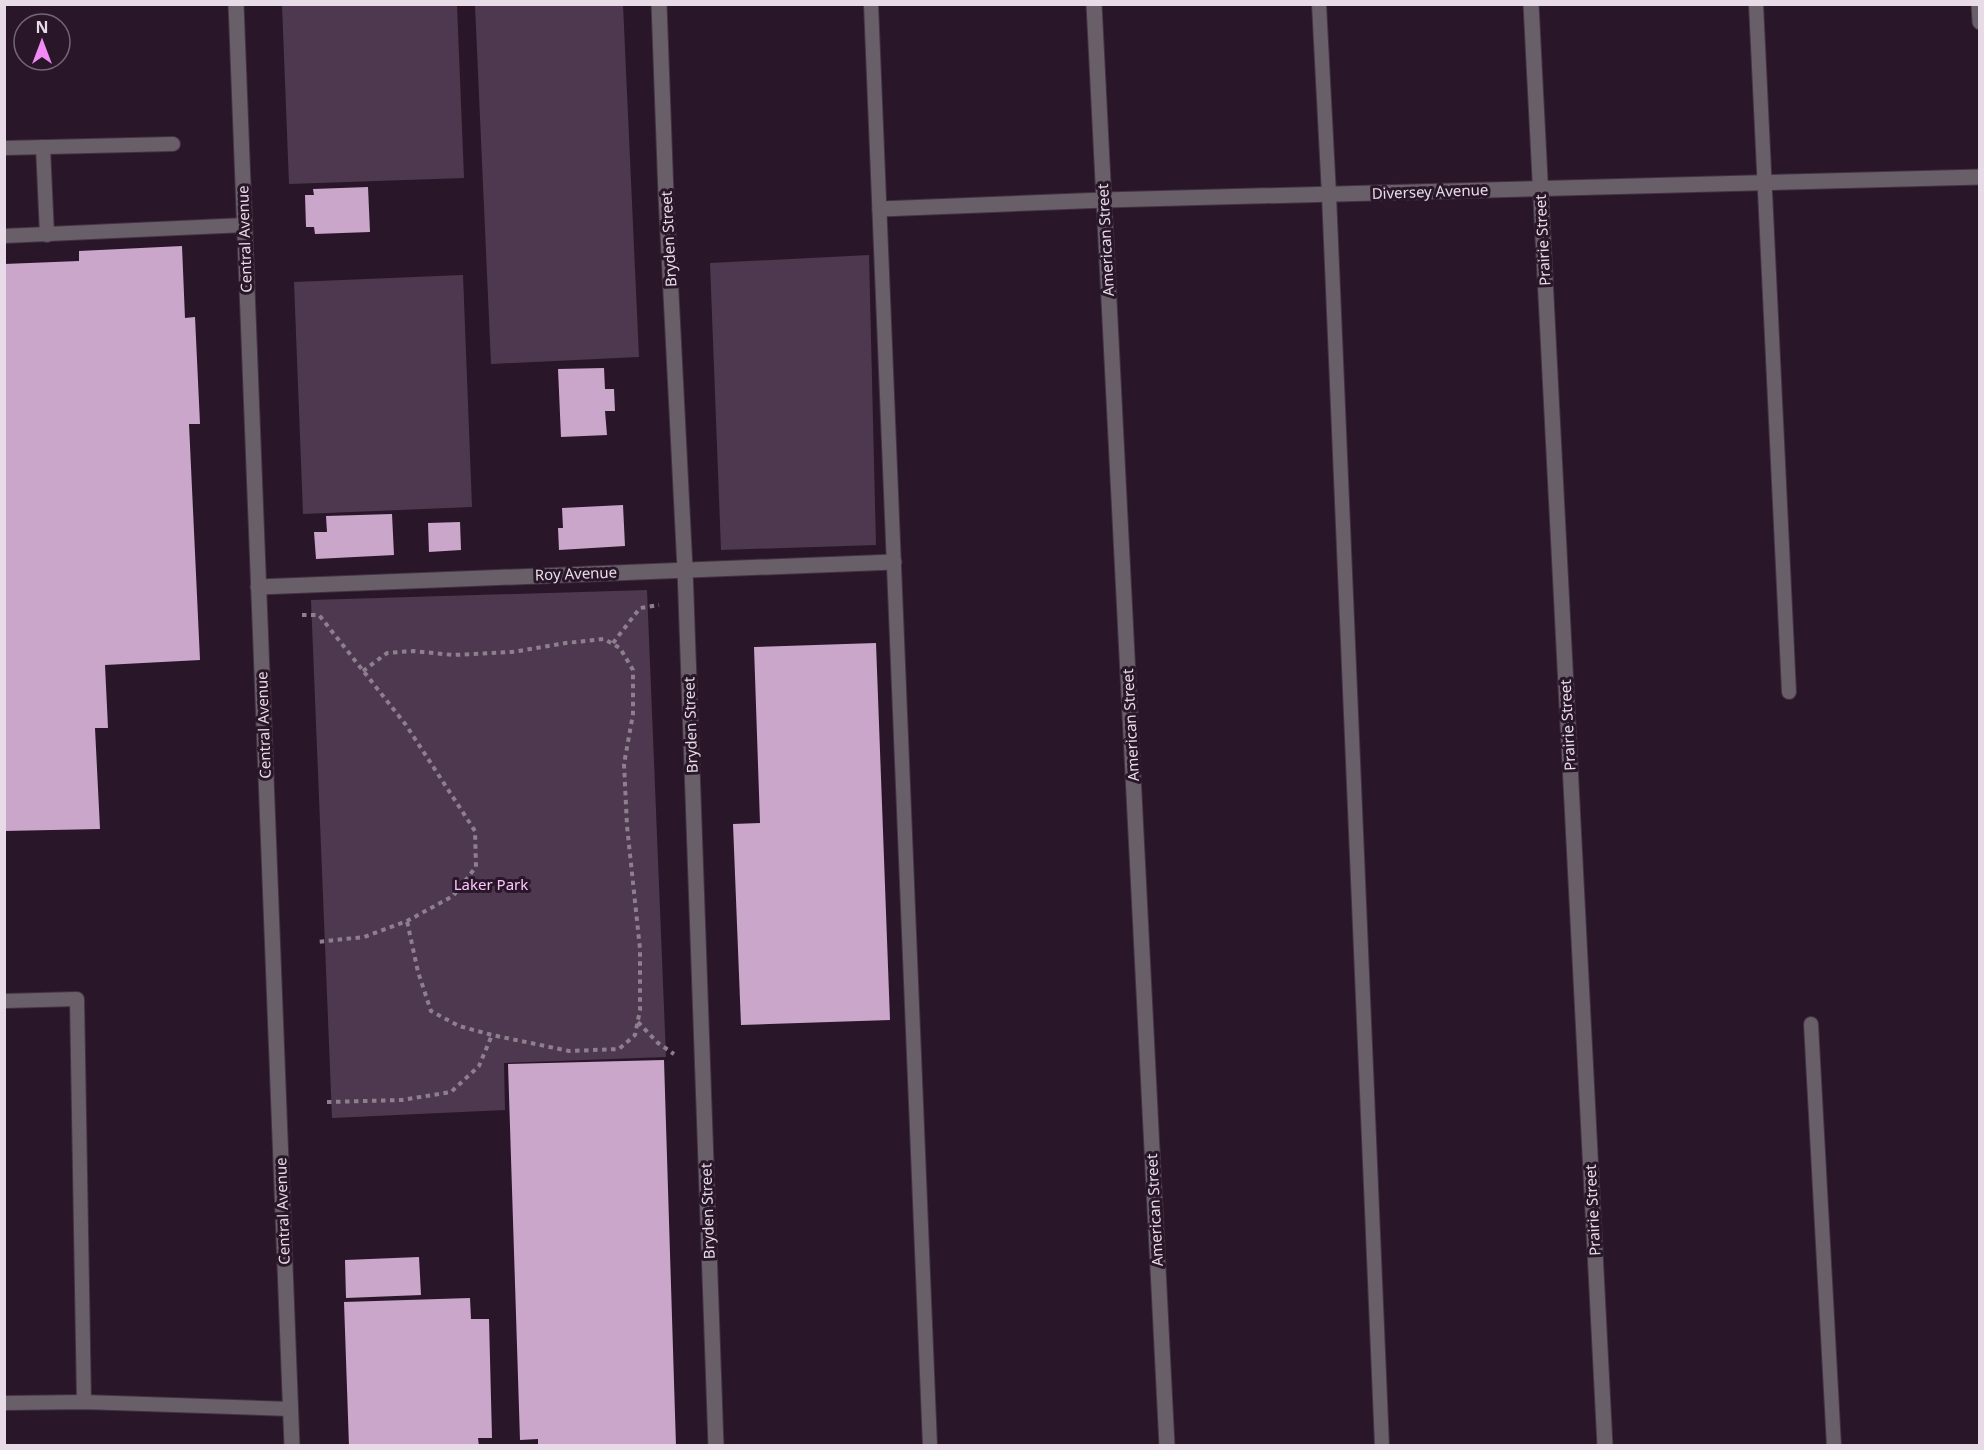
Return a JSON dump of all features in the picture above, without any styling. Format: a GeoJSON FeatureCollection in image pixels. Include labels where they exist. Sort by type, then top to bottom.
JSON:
{"type":"FeatureCollection","features":[{"type":"Feature","properties":{"kind":"street","name":"Central Avenue"},"geometry":{"type":"LineString","coordinates":[[236,4],[292,1446]]}},
{"type":"Feature","properties":{"kind":"street","name":"Bryden Street"},"geometry":{"type":"LineString","coordinates":[[659,4],[685,569],[716,1446]]}},
{"type":"Feature","properties":{"kind":"street","name":"American Street"},"geometry":{"type":"LineString","coordinates":[[1094,4],[1167,1446]]}},
{"type":"Feature","properties":{"kind":"street","name":"Prairie Street"},"geometry":{"type":"LineString","coordinates":[[1531,4],[1605,1446]]}},
{"type":"Feature","properties":{"kind":"street"},"geometry":{"type":"LineString","coordinates":[[1979,4],[1980,22]]}},
{"type":"Feature","properties":{"kind":"street","name":"Diversey Avenue"},"geometry":{"type":"LineString","coordinates":[[880,209],[1104,200],[1980,177]]}},
{"type":"Feature","properties":{"kind":"street","name":"Roy Avenue"},"geometry":{"type":"LineString","coordinates":[[258,587],[894,562]]}},
{"type":"Feature","properties":{"kind":"lane"},"geometry":{"type":"LineString","coordinates":[[872,4],[930,1446]]}},
{"type":"Feature","properties":{"kind":"lane"},"geometry":{"type":"LineString","coordinates":[[1319,4],[1382,1446]]}},
{"type":"Feature","properties":{"kind":"lane"},"geometry":{"type":"LineString","coordinates":[[1756,4],[1789,692]]}},
{"type":"Feature","properties":{"kind":"lane"},"geometry":{"type":"LineString","coordinates":[[4,148],[173,144]]}},
{"type":"Feature","properties":{"kind":"lane"},"geometry":{"type":"LineString","coordinates":[[43,147],[46,235]]}},
{"type":"Feature","properties":{"kind":"lane"},"geometry":{"type":"LineString","coordinates":[[4,236],[245,225]]}},
{"type":"Feature","properties":{"kind":"lane"},"geometry":{"type":"LineString","coordinates":[[4,1001],[77,999],[84,1402]]}},
{"type":"Feature","properties":{"kind":"lane"},"geometry":{"type":"LineString","coordinates":[[1811,1024],[1834,1446]]}},
{"type":"Feature","properties":{"kind":"lane"},"geometry":{"type":"LineString","coordinates":[[4,1403],[84,1402],[290,1409]]}},
{"type":"Feature","properties":{"kind":"path"},"geometry":{"type":"LineString","coordinates":[[613,643],[640,608],[659,605]]}},
{"type":"Feature","properties":{"kind":"path"},"geometry":{"type":"LineString","coordinates":[[302,615],[319,615],[405,726],[475,831],[476,867],[453,896],[407,921],[364,937],[316,942]]}},
{"type":"Feature","properties":{"kind":"path"},"geometry":{"type":"LineString","coordinates":[[363,671],[387,653],[405,651],[465,654],[512,652],[604,639],[620,648],[633,670],[633,714],[624,764],[627,826],[640,949],[640,1010],[634,1035],[619,1049],[569,1051],[459,1026],[431,1011],[418,972],[407,921]]}},
{"type":"Feature","properties":{"kind":"path"},"geometry":{"type":"LineString","coordinates":[[638,1022],[657,1043],[674,1054]]}},
{"type":"Feature","properties":{"kind":"path"},"geometry":{"type":"LineString","coordinates":[[327,1102],[402,1100],[451,1092],[480,1066],[492,1035]]}},
{"type":"Feature","properties":{"kind":"green space"},"geometry":{"type":"Polygon","coordinates":[[[282,5],[457,5],[464,178],[289,184],[282,5]]]}},
{"type":"Feature","properties":{"kind":"green space"},"geometry":{"type":"Polygon","coordinates":[[[475,5],[623,5],[639,357],[491,364],[475,5]]]}},
{"type":"Feature","properties":{"kind":"green space"},"geometry":{"type":"Polygon","coordinates":[[[869,255],[876,545],[721,550],[710,263],[869,255]]]}},
{"type":"Feature","properties":{"kind":"green space"},"geometry":{"type":"Polygon","coordinates":[[[463,275],[472,507],[303,514],[294,282],[463,275]]]}},
{"type":"Feature","properties":{"kind":"green space","name":"Laker Park"},"geometry":{"type":"Polygon","coordinates":[[[647,590],[666,1057],[504,1063],[505,1110],[332,1118],[311,600],[647,590]]]}},
{"type":"Feature","properties":{"kind":"building"},"geometry":{"type":"Polygon","coordinates":[[[368,187],[370,232],[315,234],[314,227],[306,227],[305,195],[314,195],[313,189],[368,187]]]}},
{"type":"Feature","properties":{"kind":"building"},"geometry":{"type":"Polygon","coordinates":[[[182,246],[185,318],[195,317],[200,424],[189,424],[200,660],[105,665],[108,728],[95,728],[100,829],[4,831],[4,264],[79,261],[79,251],[182,246]]]}},
{"type":"Feature","properties":{"kind":"building"},"geometry":{"type":"Polygon","coordinates":[[[604,368],[605,389],[614,389],[615,411],[605,411],[607,435],[561,437],[558,369],[604,368]]]}},
{"type":"Feature","properties":{"kind":"building"},"geometry":{"type":"Polygon","coordinates":[[[623,505],[625,546],[559,550],[558,528],[563,528],[562,508],[623,505]]]}},
{"type":"Feature","properties":{"kind":"building"},"geometry":{"type":"Polygon","coordinates":[[[392,514],[394,555],[316,559],[314,532],[327,532],[326,516],[392,514]]]}},
{"type":"Feature","properties":{"kind":"building"},"geometry":{"type":"Polygon","coordinates":[[[460,522],[461,550],[429,552],[428,523],[460,522]]]}},
{"type":"Feature","properties":{"kind":"building"},"geometry":{"type":"Polygon","coordinates":[[[876,643],[890,1020],[741,1025],[733,824],[760,823],[754,647],[876,643]]]}},
{"type":"Feature","properties":{"kind":"building"},"geometry":{"type":"Polygon","coordinates":[[[664,1060],[676,1446],[538,1446],[538,1439],[520,1440],[508,1064],[664,1060]]]}},
{"type":"Feature","properties":{"kind":"building"},"geometry":{"type":"Polygon","coordinates":[[[419,1257],[421,1295],[346,1298],[345,1260],[419,1257]]]}},
{"type":"Feature","properties":{"kind":"building"},"geometry":{"type":"Polygon","coordinates":[[[470,1298],[471,1319],[489,1319],[492,1438],[478,1438],[479,1446],[349,1446],[344,1302],[470,1298]]]}}]}
